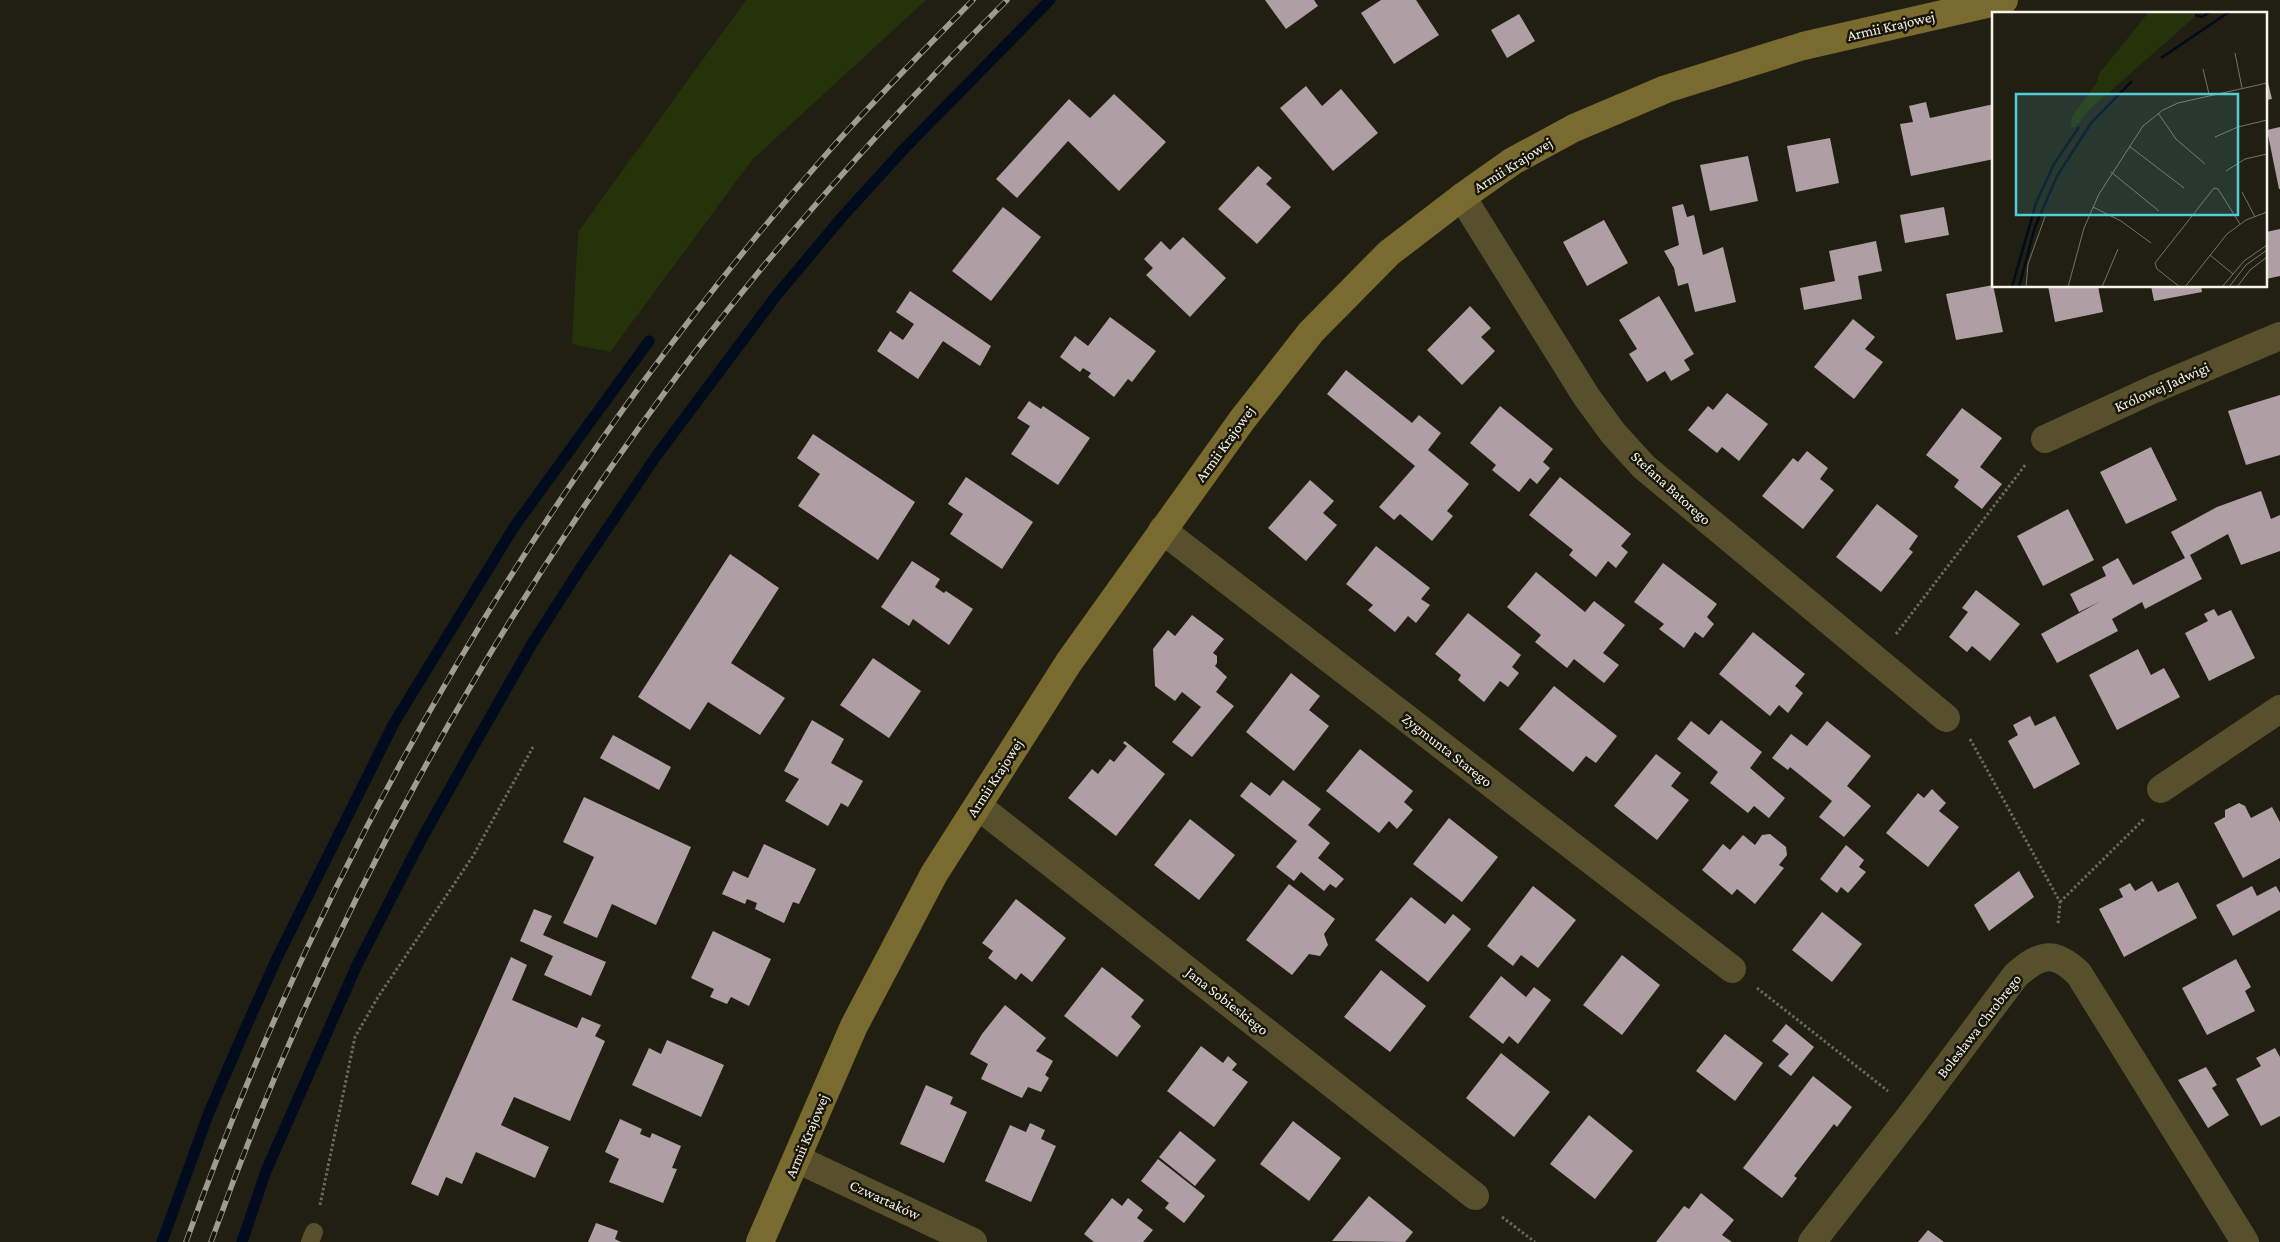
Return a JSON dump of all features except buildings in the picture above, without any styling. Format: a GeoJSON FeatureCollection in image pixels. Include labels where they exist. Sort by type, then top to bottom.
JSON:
{"type":"FeatureCollection","features":[{"type":"Feature","properties":{"kind":"street","name":"Armii Krajowej"},"geometry":{"type":"LineString","coordinates":[[760,1242],[854,1026],[934,874],[1070,662],[1242,420],[1311,332],[1389,253],[1462,197],[1514,161],[1574,128],[1666,89],[1804,46],[1991,1]]}},
{"type":"Feature","properties":{"kind":"street","name":"Stefana Batorego"},"geometry":{"type":"LineString","coordinates":[[1462,197],[1586,396],[1613,433],[1644,467],[1946,718]]}},
{"type":"Feature","properties":{"kind":"street","name":"Królowej Jadwigi"},"geometry":{"type":"LineString","coordinates":[[2045,439],[2154,389],[2280,336]]}},
{"type":"Feature","properties":{"kind":"street","name":"Zygmunta Starego"},"geometry":{"type":"LineString","coordinates":[[1162,530],[1732,969]]}},
{"type":"Feature","properties":{"kind":"street"},"geometry":{"type":"LineString","coordinates":[[2160,789],[2280,709]]}},
{"type":"Feature","properties":{"kind":"street","name":"Jana Sobieskiego"},"geometry":{"type":"LineString","coordinates":[[978,806],[1476,1196]]}},
{"type":"Feature","properties":{"kind":"street","name":"Bolesława Chrobrego"},"geometry":{"type":"LineString","coordinates":[[1812,1242],[1914,1111],[2016,975],[2032,961],[2043,957],[2055,957]]}},
{"type":"Feature","properties":{"kind":"street"},"geometry":{"type":"LineString","coordinates":[[2055,957],[2067,962],[2079,974],[2245,1242]]}},
{"type":"Feature","properties":{"kind":"street","name":"Czwartaków"},"geometry":{"type":"LineString","coordinates":[[797,1159],[973,1242]]}},
{"type":"Feature","properties":{"kind":"path"},"geometry":{"type":"LineString","coordinates":[[1876,660],[2045,439]]}},
{"type":"Feature","properties":{"kind":"path"},"geometry":{"type":"LineString","coordinates":[[1946,718],[1964,730],[2060,902],[2055,957]]}},
{"type":"Feature","properties":{"kind":"path"},"geometry":{"type":"LineString","coordinates":[[312,1237],[355,1037],[378,997],[473,856],[533,747]]}},
{"type":"Feature","properties":{"kind":"path"},"geometry":{"type":"LineString","coordinates":[[2060,902],[2144,820],[2160,789]]}},
{"type":"Feature","properties":{"kind":"path"},"geometry":{"type":"LineString","coordinates":[[1732,969],[1914,1111]]}},
{"type":"Feature","properties":{"kind":"path"},"geometry":{"type":"LineString","coordinates":[[1476,1196],[1535,1242]]}},
{"type":"Feature","properties":{"kind":"green space"},"geometry":{"type":"Polygon","coordinates":[[[746,0],[926,0],[752,160],[610,352],[572,344],[578,232],[746,0]]]}},
{"type":"Feature","properties":{"kind":"waterway"},"geometry":{"type":"LineString","coordinates":[[242,1242],[266,1171],[356,967],[420,842],[472,749],[533,642],[580,569],[657,455],[776,296],[843,216],[904,149],[1050,0]]}},
{"type":"Feature","properties":{"kind":"waterway"},"geometry":{"type":"LineString","coordinates":[[162,1242],[208,1115],[242,1036],[277,958],[394,723],[514,527],[649,341]]}},
{"type":"Feature","properties":{"kind":"railway"},"geometry":{"type":"LineString","coordinates":[[186,1242],[243,1093],[307,948],[378,805],[456,666],[540,531],[630,400],[727,273],[846,132],[973,0]]}},
{"type":"Feature","properties":{"kind":"railway"},"geometry":{"type":"LineString","coordinates":[[211,1242],[256,1123],[305,1007],[360,892],[418,779],[482,668],[549,560],[620,454],[695,352],[768,260],[885,127],[1007,0]]}}]}
